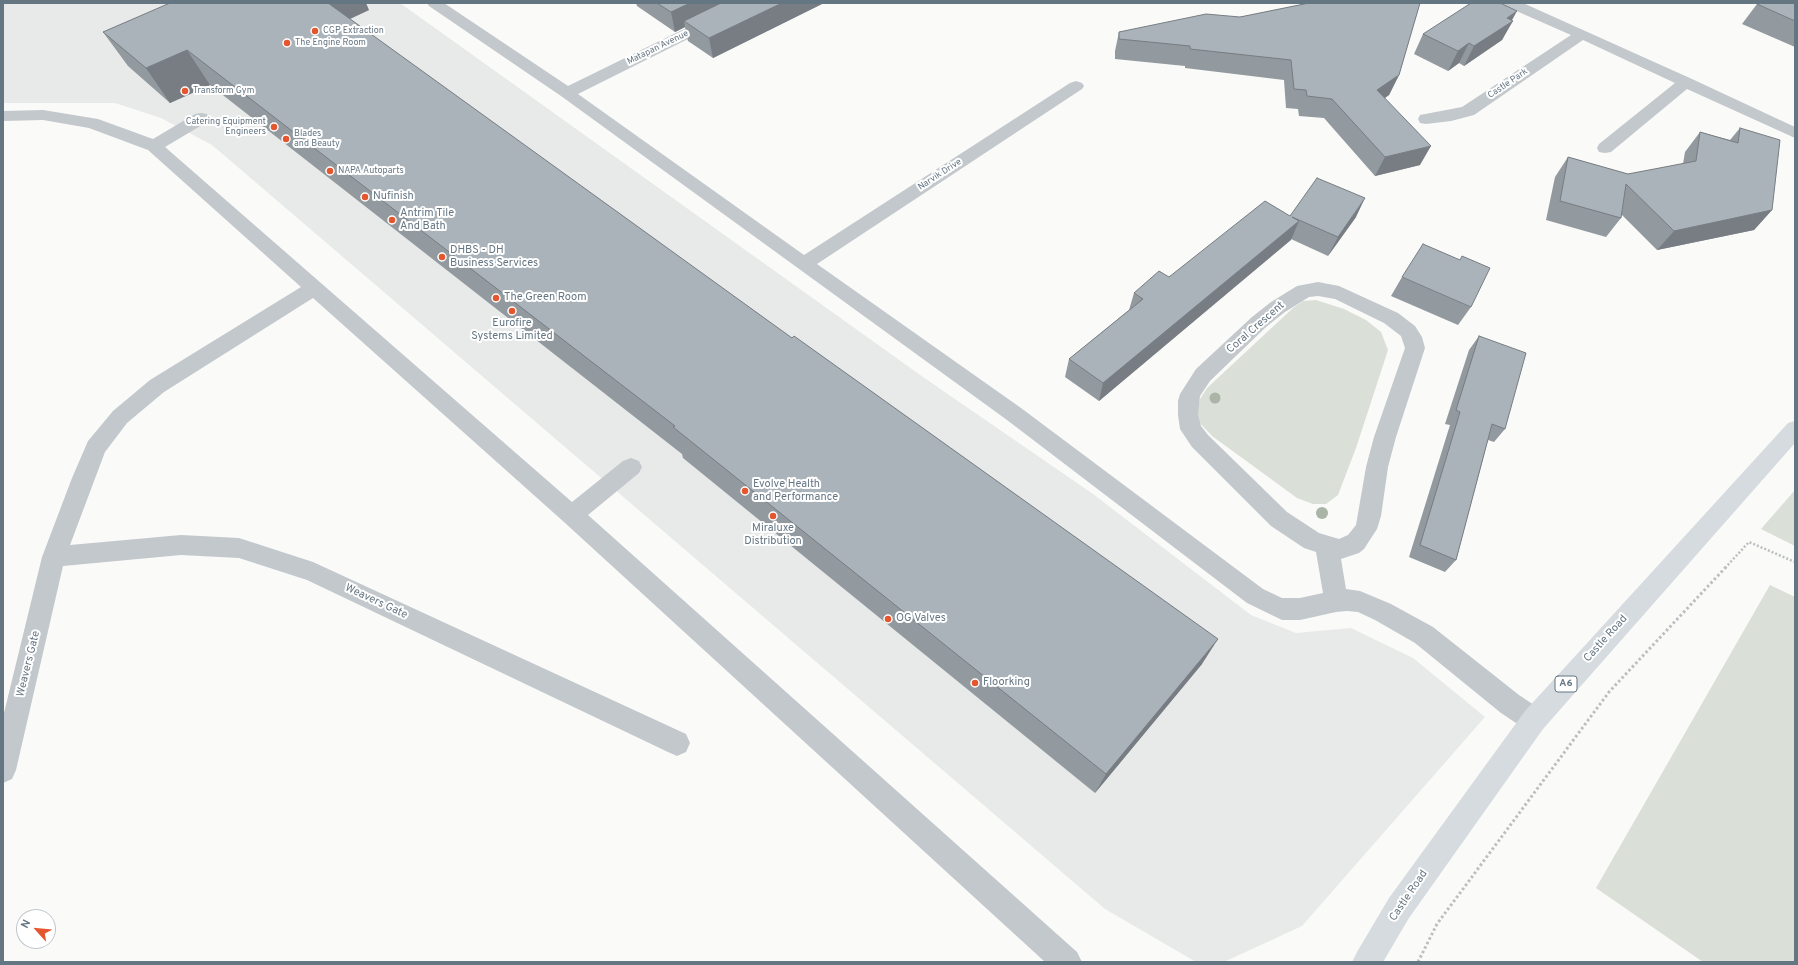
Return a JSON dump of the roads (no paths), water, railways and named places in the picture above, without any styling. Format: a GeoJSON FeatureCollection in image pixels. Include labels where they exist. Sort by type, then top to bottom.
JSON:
{"type":"FeatureCollection","features":[{"type":"Feature","properties":{"kind":"main road","name":"Castle Road"},"geometry":{"type":"LineString","coordinates":[[1367,962],[1399,908],[1534,720],[1795,429]]}},
{"type":"Feature","properties":{"kind":"street"},"geometry":{"type":"LineString","coordinates":[[434,3],[567,93],[1014,414],[1255,596],[1274,606],[1291,610],[1347,600],[1360,602],[1391,615],[1408,624],[1439,646],[1510,704],[1534,720]]}},
{"type":"Feature","properties":{"kind":"street","name":"Matapan Avenue"},"geometry":{"type":"LineString","coordinates":[[567,93],[749,3]]}},
{"type":"Feature","properties":{"kind":"street"},"geometry":{"type":"LineString","coordinates":[[1510,3],[1582,34],[1795,133]]}},
{"type":"Feature","properties":{"kind":"street","name":"Castle Park"},"geometry":{"type":"LineString","coordinates":[[1426,119],[1451,116],[1468,111],[1582,34]]}},
{"type":"Feature","properties":{"kind":"street"},"geometry":{"type":"LineString","coordinates":[[1605,148],[1686,82]]}},
{"type":"Feature","properties":{"kind":"street","name":"Narvik Drive"},"geometry":{"type":"LineString","coordinates":[[804,264],[1076,86]]}},
{"type":"Feature","properties":{"kind":"street"},"geometry":{"type":"LineString","coordinates":[[3,116],[43,115],[92,123],[154,146],[572,515],[1067,962]]}},
{"type":"Feature","properties":{"kind":"street"},"geometry":{"type":"LineString","coordinates":[[154,146],[201,118]]}},
{"type":"Feature","properties":{"kind":"street","name":"Weavers Gate"},"geometry":{"type":"LineString","coordinates":[[3,770],[54,557],[96,447],[120,417],[158,386],[314,288]]}},
{"type":"Feature","properties":{"kind":"street","name":"Coral Crescent"},"geometry":{"type":"LineString","coordinates":[[1318,289],[1339,294],[1391,318],[1408,331],[1412,337],[1415,348],[1385,437],[1377,467],[1370,516],[1366,529],[1351,546],[1339,549],[1327,546],[1312,541],[1296,531],[1264,505],[1200,441],[1191,429],[1188,415],[1188,401],[1190,394],[1203,375],[1259,322],[1278,307],[1304,291],[1318,289]]}},
{"type":"Feature","properties":{"kind":"street"},"geometry":{"type":"LineString","coordinates":[[572,515],[631,467]]}},
{"type":"Feature","properties":{"kind":"street","name":"Weavers Gate"},"geometry":{"type":"LineString","coordinates":[[54,557],[181,545],[239,548],[313,572],[677,743]]}},
{"type":"Feature","properties":{"kind":"street"},"geometry":{"type":"LineString","coordinates":[[1327,546],[1336,601]]}},
{"type":"Feature","properties":{"kind":"place","name":"CGP Extraction"},"geometry":{"type":"Point","coordinates":[315,31]}},
{"type":"Feature","properties":{"kind":"place","name":"The Engine Room"},"geometry":{"type":"Point","coordinates":[287,43]}},
{"type":"Feature","properties":{"kind":"place","name":"Transform Gym"},"geometry":{"type":"Point","coordinates":[185,91]}},
{"type":"Feature","properties":{"kind":"place","name":"Catering Equipment Engineers"},"geometry":{"type":"Point","coordinates":[274,127]}},
{"type":"Feature","properties":{"kind":"place","name":"Blades and Beauty"},"geometry":{"type":"Point","coordinates":[286,139]}},
{"type":"Feature","properties":{"kind":"place","name":"NAPA Autoparts"},"geometry":{"type":"Point","coordinates":[330,171]}},
{"type":"Feature","properties":{"kind":"place","name":"Nufinish"},"geometry":{"type":"Point","coordinates":[365,197]}},
{"type":"Feature","properties":{"kind":"place","name":"Antrim Tile And Bath"},"geometry":{"type":"Point","coordinates":[392,220]}},
{"type":"Feature","properties":{"kind":"place","name":"DHBS - DH Business Services"},"geometry":{"type":"Point","coordinates":[442,257]}},
{"type":"Feature","properties":{"kind":"place","name":"The Green Room"},"geometry":{"type":"Point","coordinates":[496,298]}},
{"type":"Feature","properties":{"kind":"place","name":"Eurofire Systems Limited"},"geometry":{"type":"Point","coordinates":[512,311]}},
{"type":"Feature","properties":{"kind":"place","name":"Evolve Health and Performance"},"geometry":{"type":"Point","coordinates":[745,491]}},
{"type":"Feature","properties":{"kind":"place","name":"Miraluxe Distribution"},"geometry":{"type":"Point","coordinates":[773,516]}},
{"type":"Feature","properties":{"kind":"place","name":"OG Valves"},"geometry":{"type":"Point","coordinates":[888,619]}},
{"type":"Feature","properties":{"kind":"place","name":"Floorking"},"geometry":{"type":"Point","coordinates":[975,683]}}]}
